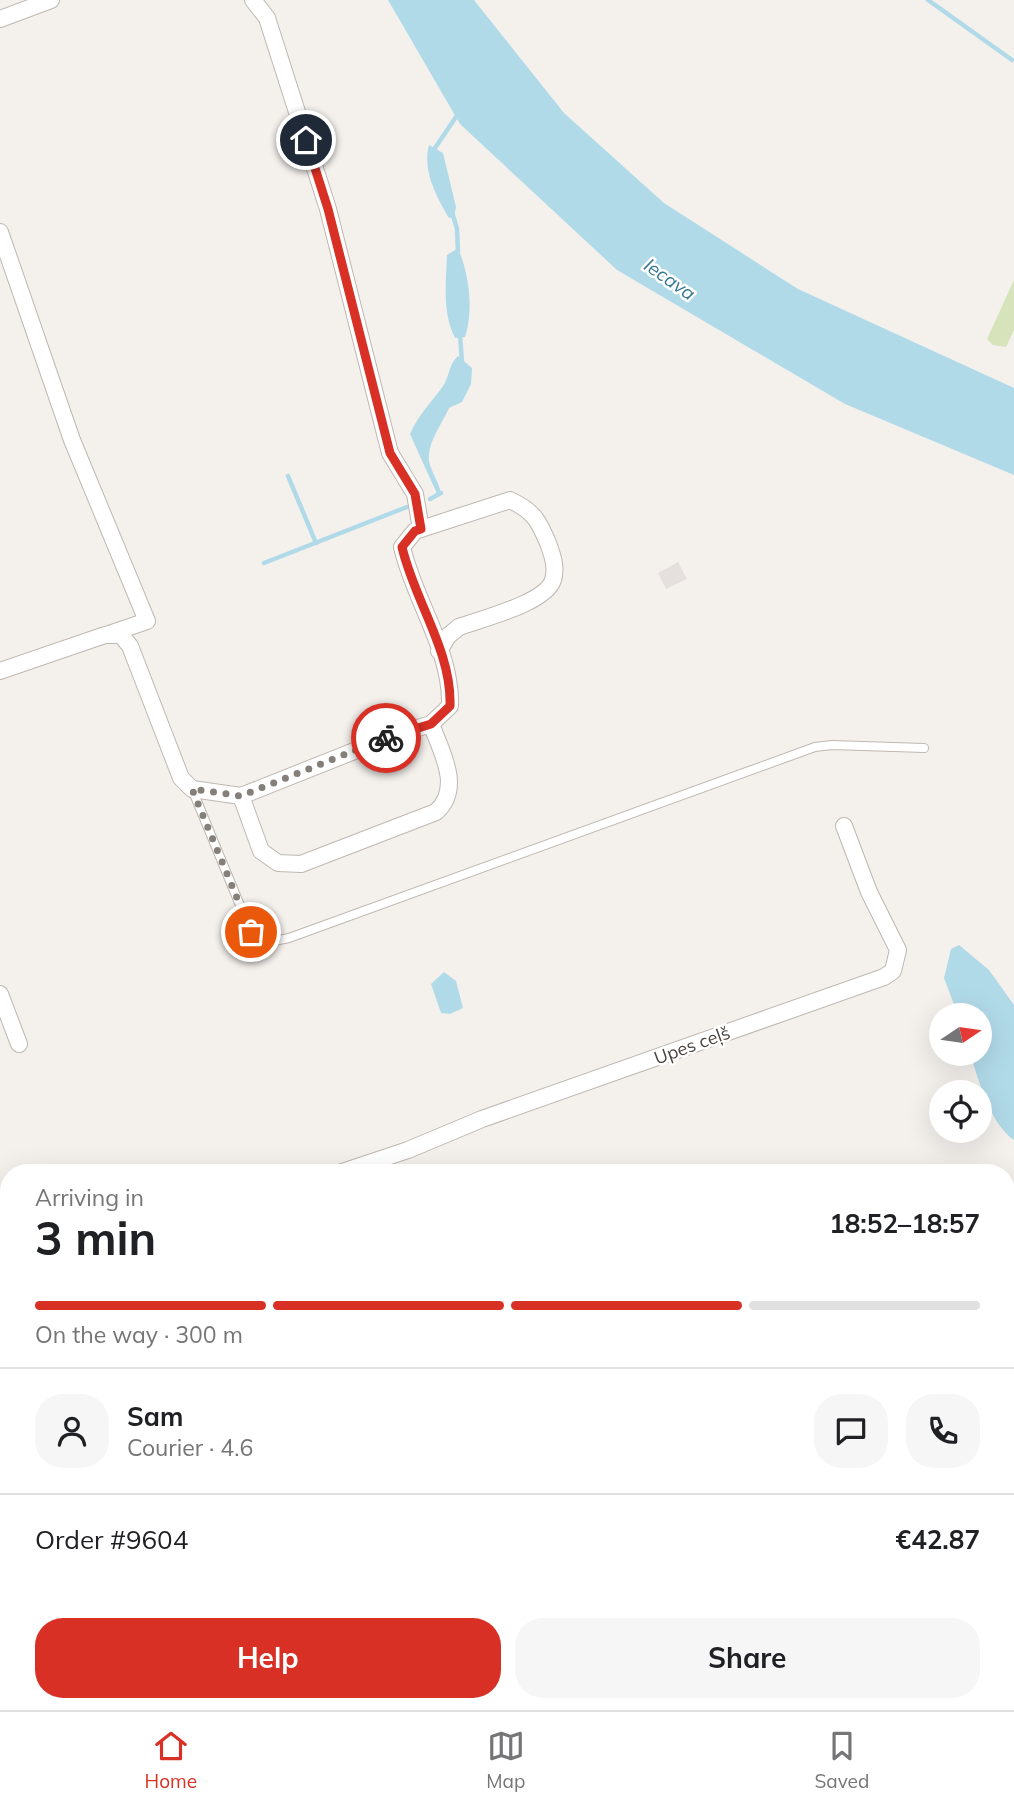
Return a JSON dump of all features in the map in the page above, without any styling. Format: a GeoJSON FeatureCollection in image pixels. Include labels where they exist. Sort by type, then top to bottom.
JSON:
{"type":"FeatureCollection","features":[{"type":"Feature","properties":{"kind":"street"},"geometry":{"type":"LineString","coordinates":[[0,19],[51,0]]}},
{"type":"Feature","properties":{"kind":"street"},"geometry":{"type":"LineString","coordinates":[[253,0],[267,18],[328,209],[390,453],[415,494],[421,529]]}},
{"type":"Feature","properties":{"kind":"street"},"geometry":{"type":"LineString","coordinates":[[0,232],[72,440],[147,621],[0,671]]}},
{"type":"Feature","properties":{"kind":"street"},"geometry":{"type":"LineString","coordinates":[[105,635],[121,635],[130,646],[181,778],[192,789],[241,796],[392,736],[431,724],[450,706],[451,685],[407,569],[402,547],[415,531],[510,500],[530,510],[541,527],[554,560],[553,580],[544,593],[459,627],[448,636],[439,651]]}},
{"type":"Feature","properties":{"kind":"street"},"geometry":{"type":"LineString","coordinates":[[241,796],[261,851],[278,863],[301,864],[436,811],[444,805],[449,789],[449,771],[431,724]]}},
{"type":"Feature","properties":{"kind":"street","name":"Upes ceļš"},"geometry":{"type":"LineString","coordinates":[[366,1164],[408,1150],[482,1119],[884,977],[893,971],[898,950],[869,892],[844,826]]}},
{"type":"Feature","properties":{"kind":"street"},"geometry":{"type":"LineString","coordinates":[[0,994],[19,1044]]}},
{"type":"Feature","properties":{"kind":"lane"},"geometry":{"type":"LineString","coordinates":[[192,789],[251,932],[269,942],[289,938],[815,747],[832,745],[924,748]]}},
{"type":"Feature","properties":{"kind":"shaded area"},"geometry":{"type":"Polygon","coordinates":[[[678,562],[687,579],[666,589],[658,573],[678,562]]]}},
{"type":"Feature","properties":{"kind":"green space"},"geometry":{"type":"Polygon","coordinates":[[[1014,280],[1014,330],[1006,347],[993,345],[987,339],[1014,280]]]}},
{"type":"Feature","properties":{"kind":"water","name":"Iecava"},"geometry":{"type":"Polygon","coordinates":[[[388,0],[474,0],[564,113],[664,203],[798,289],[1014,388],[1014,475],[845,404],[617,270],[460,124],[388,0]]]}},
{"type":"Feature","properties":{"kind":"water"},"geometry":{"type":"Polygon","coordinates":[[[429,145],[443,153],[456,207],[454,217],[449,218],[432,183],[427,164],[429,145]]]}},
{"type":"Feature","properties":{"kind":"water"},"geometry":{"type":"Polygon","coordinates":[[[458,248],[465,269],[470,304],[465,337],[455,338],[446,308],[446,276],[447,255],[458,248]]]}},
{"type":"Feature","properties":{"kind":"water"},"geometry":{"type":"Polygon","coordinates":[[[458,356],[472,368],[471,384],[462,402],[449,408],[430,447],[429,461],[441,493],[438,496],[410,434],[443,386],[452,363],[458,356]]]}},
{"type":"Feature","properties":{"kind":"water"},"geometry":{"type":"Polygon","coordinates":[[[959,945],[989,970],[1014,1005],[1014,1140],[992,1113],[992,1080],[979,1080],[974,1066],[992,1066],[992,1003],[953,1003],[944,978],[951,949],[959,945]]]}},
{"type":"Feature","properties":{"kind":"water"},"geometry":{"type":"Polygon","coordinates":[[[444,972],[456,981],[463,1008],[450,1014],[441,1013],[431,984],[444,972]]]}},
{"type":"Feature","properties":{"kind":"waterway"},"geometry":{"type":"LineString","coordinates":[[928,0],[1012,60]]}},
{"type":"Feature","properties":{"kind":"waterway"},"geometry":{"type":"LineString","coordinates":[[435,154],[435,148],[458,114]]}},
{"type":"Feature","properties":{"kind":"waterway"},"geometry":{"type":"LineString","coordinates":[[452,212],[457,229],[458,252]]}},
{"type":"Feature","properties":{"kind":"waterway"},"geometry":{"type":"LineString","coordinates":[[460,334],[462,363]]}},
{"type":"Feature","properties":{"kind":"waterway"},"geometry":{"type":"LineString","coordinates":[[288,476],[316,543]]}},
{"type":"Feature","properties":{"kind":"waterway"},"geometry":{"type":"LineString","coordinates":[[430,499],[441,493]]}},
{"type":"Feature","properties":{"kind":"waterway"},"geometry":{"type":"LineString","coordinates":[[264,563],[407,507]]}},
{"type":"Feature","properties":{"kind":"way so far"},"geometry":{"type":"LineString","coordinates":[[251,932],[192,789],[241,796],[386,738]]}},
{"type":"Feature","properties":{"kind":"route"},"geometry":{"type":"LineString","coordinates":[[306,140],[328,209],[390,453],[415,494],[421,529],[415,531],[402,547],[407,569],[451,685],[450,706],[431,724],[386,738]]}}]}
